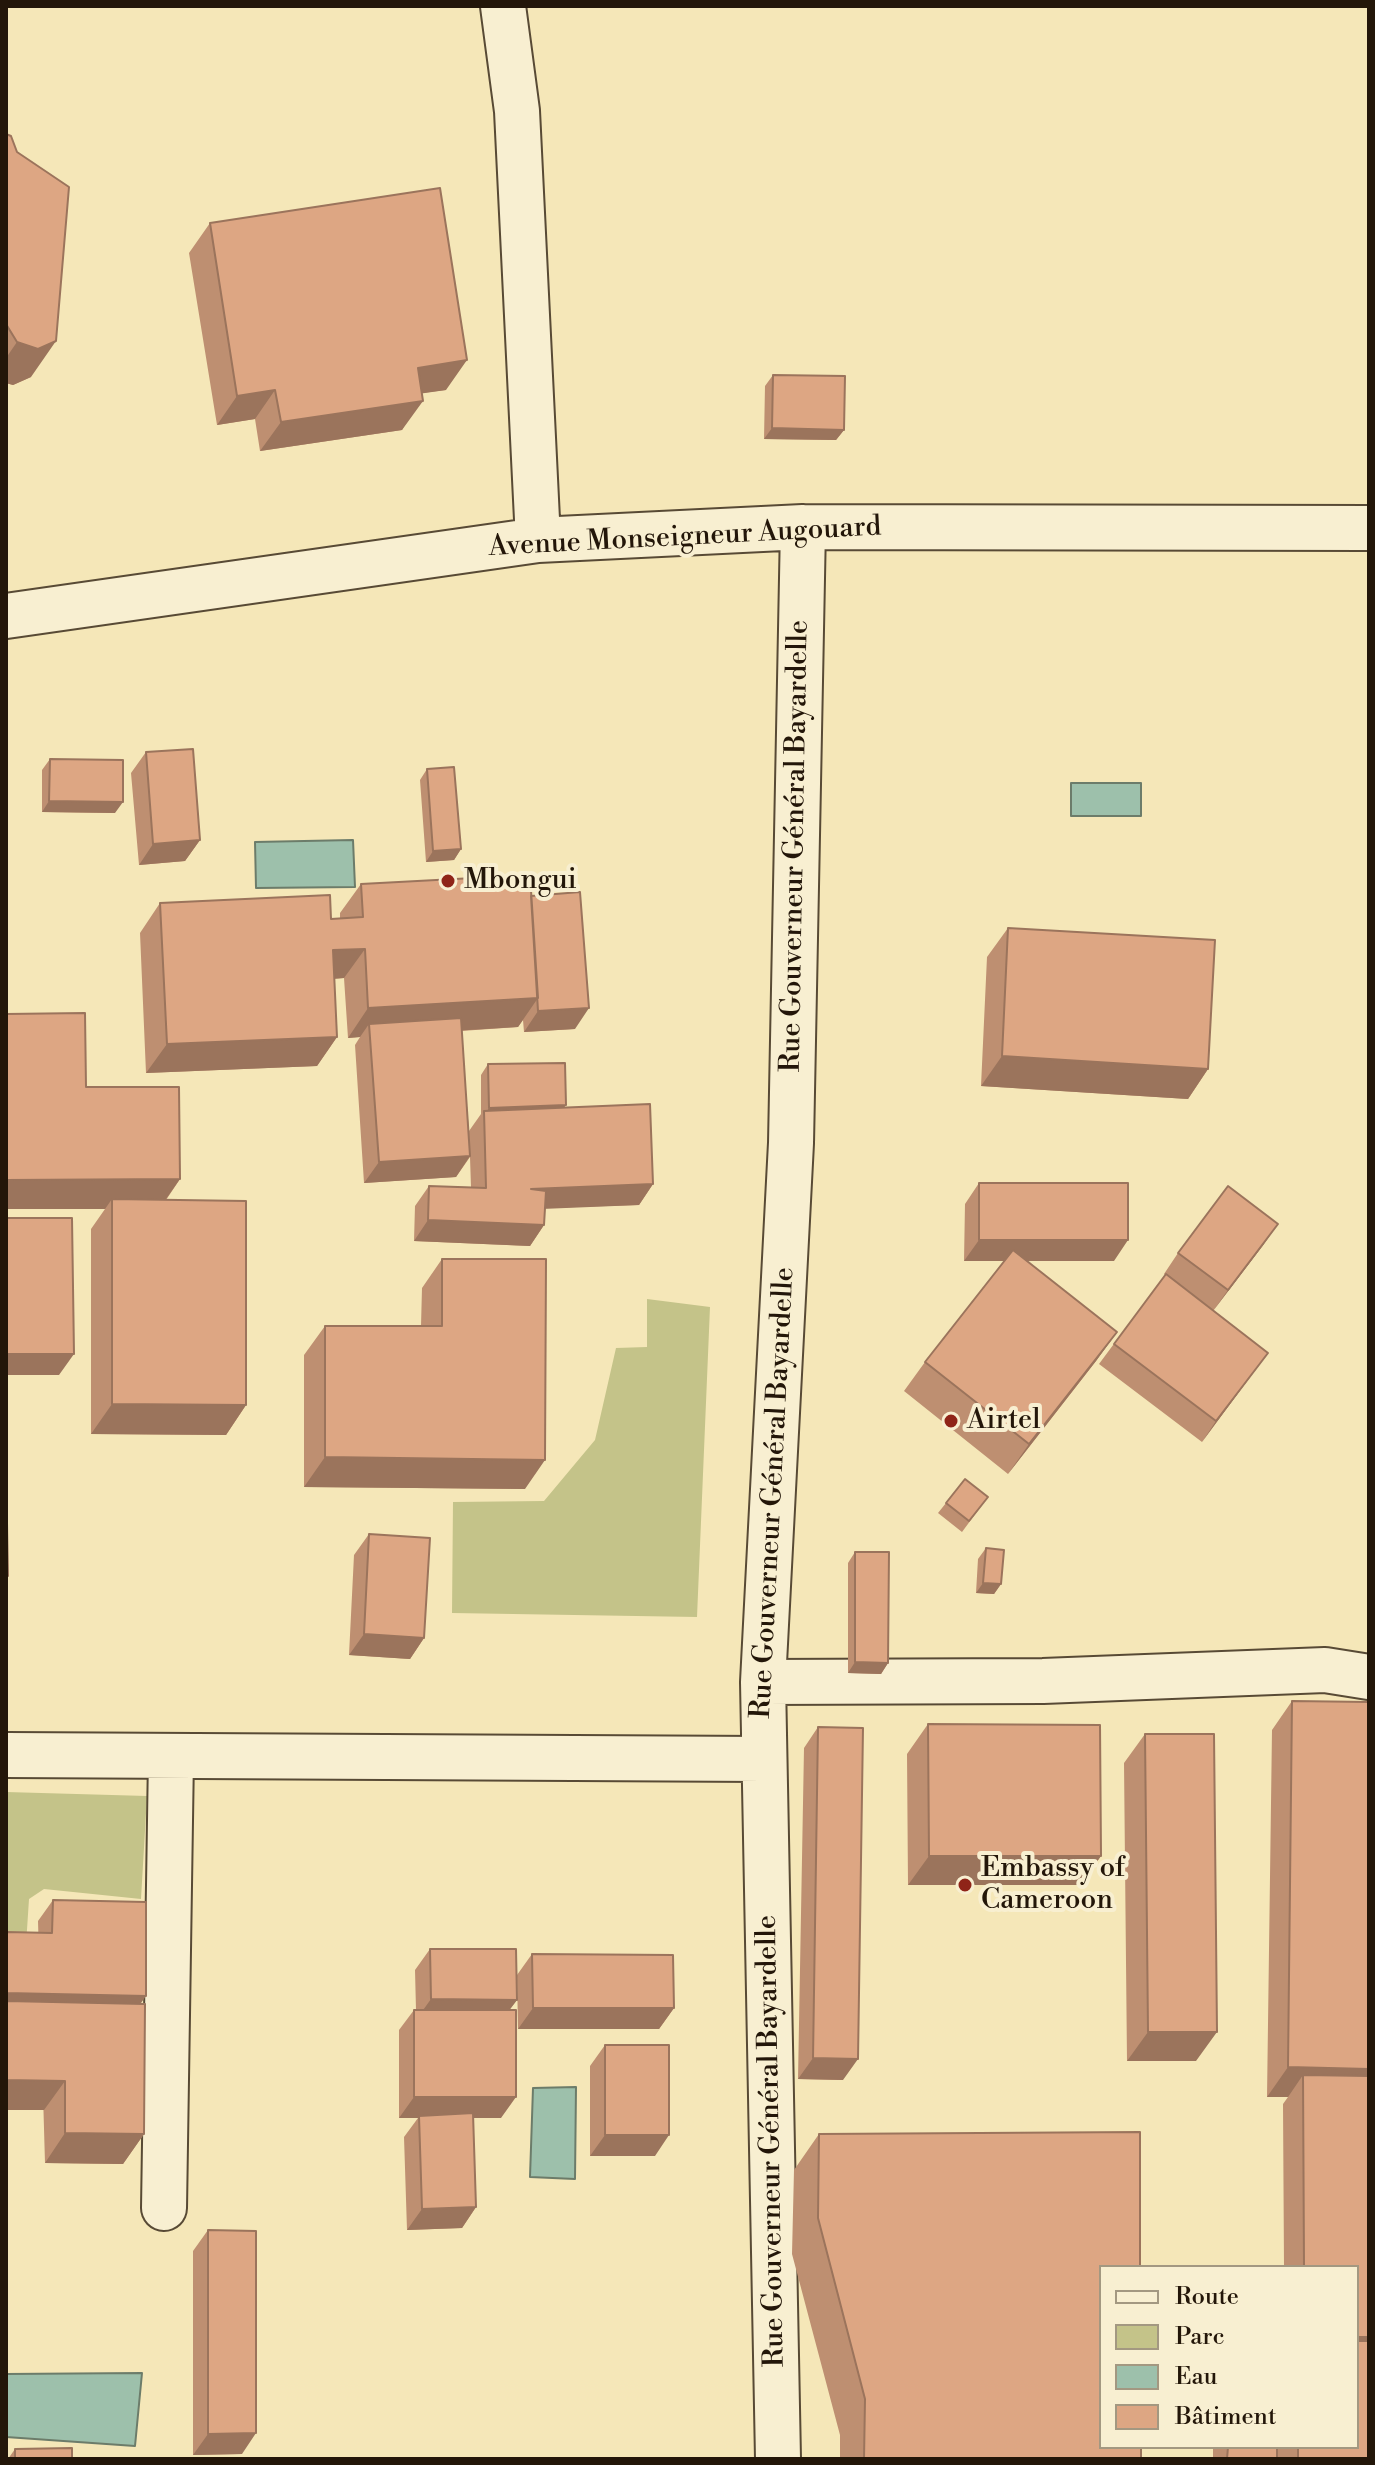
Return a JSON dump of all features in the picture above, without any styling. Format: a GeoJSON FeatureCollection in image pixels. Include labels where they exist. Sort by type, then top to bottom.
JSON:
{"type":"FeatureCollection","features":[{"type":"Feature","properties":{"kind":"street"},"geometry":{"type":"LineString","coordinates":[[503,6],[517,111],[538,540]]}},
{"type":"Feature","properties":{"kind":"street","name":"Avenue Monseigneur Augouard"},"geometry":{"type":"LineString","coordinates":[[6,616],[538,540],[803,527],[1369,528]]}},
{"type":"Feature","properties":{"kind":"street","name":"Rue Gouverneur Général Bayardelle"},"geometry":{"type":"LineString","coordinates":[[778,2459],[763,1682],[791,1143],[803,527]]}},
{"type":"Feature","properties":{"kind":"street"},"geometry":{"type":"LineString","coordinates":[[763,1682],[1043,1681],[1325,1670],[1369,1677]]}},
{"type":"Feature","properties":{"kind":"street"},"geometry":{"type":"LineString","coordinates":[[6,1755],[763,1759]]}},
{"type":"Feature","properties":{"kind":"street"},"geometry":{"type":"LineString","coordinates":[[164,2208],[171,1756]]}},
{"type":"Feature","properties":{"kind":"green space"},"geometry":{"type":"Polygon","coordinates":[[[647,1299],[710,1307],[697,1617],[452,1613],[453,1502],[544,1501],[595,1440],[616,1348],[647,1347],[647,1299]]]}},
{"type":"Feature","properties":{"kind":"green space"},"geometry":{"type":"Polygon","coordinates":[[[6,1792],[147,1796],[141,1899],[44,1889],[29,1899],[26,1945],[6,1944],[6,1792]]]}},
{"type":"Feature","properties":{"kind":"water"},"geometry":{"type":"Polygon","coordinates":[[[1071,783],[1141,783],[1141,816],[1071,816],[1071,783]]]}},
{"type":"Feature","properties":{"kind":"water"},"geometry":{"type":"Polygon","coordinates":[[[353,840],[355,887],[256,888],[255,842],[353,840]]]}},
{"type":"Feature","properties":{"kind":"water"},"geometry":{"type":"Polygon","coordinates":[[[576,2087],[575,2179],[530,2177],[533,2088],[576,2087]]]}},
{"type":"Feature","properties":{"kind":"water"},"geometry":{"type":"Polygon","coordinates":[[[142,2373],[135,2446],[6,2437],[6,2374],[142,2373]]]}},
{"type":"Feature","properties":{"kind":"building"},"geometry":{"type":"Polygon","coordinates":[[[6,134],[11,136],[17,152],[69,187],[56,341],[38,349],[17,342],[6,324],[6,134]]]}},
{"type":"Feature","properties":{"kind":"building"},"geometry":{"type":"Polygon","coordinates":[[[440,188],[467,360],[418,368],[423,401],[281,422],[275,390],[237,396],[210,223],[440,188]]]}},
{"type":"Feature","properties":{"kind":"building"},"geometry":{"type":"Polygon","coordinates":[[[773,375],[845,376],[844,430],[772,428],[773,375]]]}},
{"type":"Feature","properties":{"kind":"building"},"geometry":{"type":"Polygon","coordinates":[[[193,749],[200,840],[153,844],[146,752],[193,749]]]}},
{"type":"Feature","properties":{"kind":"building"},"geometry":{"type":"Polygon","coordinates":[[[50,759],[123,760],[123,802],[49,801],[50,759]]]}},
{"type":"Feature","properties":{"kind":"building"},"geometry":{"type":"Polygon","coordinates":[[[454,767],[461,849],[433,851],[427,769],[454,767]]]}},
{"type":"Feature","properties":{"kind":"building"},"geometry":{"type":"Polygon","coordinates":[[[530,875],[538,998],[368,1008],[365,949],[333,950],[337,1037],[167,1044],[160,903],[330,895],[331,919],[363,917],[361,884],[530,875]]]}},
{"type":"Feature","properties":{"kind":"building"},"geometry":{"type":"Polygon","coordinates":[[[580,892],[589,1008],[538,1011],[531,896],[580,892]]]}},
{"type":"Feature","properties":{"kind":"building"},"geometry":{"type":"Polygon","coordinates":[[[1008,928],[1215,940],[1208,1069],[1002,1056],[1008,928]]]}},
{"type":"Feature","properties":{"kind":"building"},"geometry":{"type":"Polygon","coordinates":[[[85,1013],[86,1087],[179,1087],[180,1179],[6,1180],[6,1014],[85,1013]]]}},
{"type":"Feature","properties":{"kind":"building"},"geometry":{"type":"Polygon","coordinates":[[[461,1018],[470,1156],[379,1162],[369,1024],[461,1018]]]}},
{"type":"Feature","properties":{"kind":"building"},"geometry":{"type":"Polygon","coordinates":[[[565,1063],[566,1105],[489,1108],[488,1064],[565,1063]]]}},
{"type":"Feature","properties":{"kind":"building"},"geometry":{"type":"Polygon","coordinates":[[[650,1104],[653,1184],[531,1189],[546,1191],[544,1225],[428,1220],[429,1186],[486,1188],[484,1111],[650,1104]]]}},
{"type":"Feature","properties":{"kind":"building"},"geometry":{"type":"Polygon","coordinates":[[[979,1183],[1128,1183],[1128,1240],[979,1240],[979,1183]]]}},
{"type":"Feature","properties":{"kind":"building"},"geometry":{"type":"Polygon","coordinates":[[[1228,1186],[1278,1224],[1228,1290],[1178,1253],[1228,1186]]]}},
{"type":"Feature","properties":{"kind":"building"},"geometry":{"type":"Polygon","coordinates":[[[112,1199],[246,1201],[246,1405],[112,1404],[112,1199]]]}},
{"type":"Feature","properties":{"kind":"building"},"geometry":{"type":"Polygon","coordinates":[[[6,1218],[72,1218],[74,1354],[6,1354],[6,1218]]]}},
{"type":"Feature","properties":{"kind":"building"},"geometry":{"type":"Polygon","coordinates":[[[1013,1250],[1117,1332],[1029,1444],[925,1362],[1013,1250]]]}},
{"type":"Feature","properties":{"kind":"building"},"geometry":{"type":"Polygon","coordinates":[[[442,1259],[546,1259],[545,1460],[325,1457],[325,1326],[442,1326],[442,1259]]]}},
{"type":"Feature","properties":{"kind":"building"},"geometry":{"type":"Polygon","coordinates":[[[1166,1274],[1268,1353],[1216,1421],[1114,1344],[1166,1274]]]}},
{"type":"Feature","properties":{"kind":"building"},"geometry":{"type":"Polygon","coordinates":[[[6,1470],[8,1576],[6,1576],[6,1470]]]}},
{"type":"Feature","properties":{"kind":"building"},"geometry":{"type":"Polygon","coordinates":[[[965,1479],[988,1497],[969,1521],[946,1503],[965,1479]]]}},
{"type":"Feature","properties":{"kind":"building"},"geometry":{"type":"Polygon","coordinates":[[[369,1534],[430,1538],[424,1638],[364,1634],[369,1534]]]}},
{"type":"Feature","properties":{"kind":"building"},"geometry":{"type":"Polygon","coordinates":[[[986,1548],[1004,1550],[1001,1584],[983,1583],[986,1548]]]}},
{"type":"Feature","properties":{"kind":"building"},"geometry":{"type":"Polygon","coordinates":[[[855,1552],[889,1552],[888,1663],[855,1662],[855,1552]]]}},
{"type":"Feature","properties":{"kind":"building"},"geometry":{"type":"Polygon","coordinates":[[[1292,1701],[1369,1702],[1369,2069],[1288,2067],[1292,1701]]]}},
{"type":"Feature","properties":{"kind":"building"},"geometry":{"type":"Polygon","coordinates":[[[928,1724],[1100,1725],[1101,1856],[929,1856],[928,1724]]]}},
{"type":"Feature","properties":{"kind":"building"},"geometry":{"type":"Polygon","coordinates":[[[818,1727],[863,1728],[858,2059],[813,2058],[818,1727]]]}},
{"type":"Feature","properties":{"kind":"building"},"geometry":{"type":"Polygon","coordinates":[[[1145,1734],[1214,1734],[1217,2032],[1148,2032],[1145,1734]]]}},
{"type":"Feature","properties":{"kind":"building"},"geometry":{"type":"Polygon","coordinates":[[[53,1900],[146,1902],[146,1996],[6,1993],[6,1932],[52,1933],[53,1900]]]}},
{"type":"Feature","properties":{"kind":"building"},"geometry":{"type":"Polygon","coordinates":[[[430,1949],[516,1949],[517,2000],[431,1999],[430,1949]]]}},
{"type":"Feature","properties":{"kind":"building"},"geometry":{"type":"Polygon","coordinates":[[[532,1954],[673,1955],[674,2008],[533,2008],[532,1954]]]}},
{"type":"Feature","properties":{"kind":"building"},"geometry":{"type":"Polygon","coordinates":[[[6,2001],[145,2004],[144,2134],[65,2133],[65,2081],[6,2080],[6,2001]]]}},
{"type":"Feature","properties":{"kind":"building"},"geometry":{"type":"Polygon","coordinates":[[[414,2010],[516,2010],[516,2097],[414,2097],[414,2010]]]}},
{"type":"Feature","properties":{"kind":"building"},"geometry":{"type":"Polygon","coordinates":[[[605,2045],[669,2045],[669,2135],[605,2135],[605,2045]]]}},
{"type":"Feature","properties":{"kind":"building"},"geometry":{"type":"Polygon","coordinates":[[[1303,2075],[1369,2076],[1369,2337],[1359,2337],[1359,2265],[1304,2265],[1303,2075]]]}},
{"type":"Feature","properties":{"kind":"building"},"geometry":{"type":"Polygon","coordinates":[[[473,2113],[476,2207],[422,2209],[419,2116],[473,2113]]]}},
{"type":"Feature","properties":{"kind":"building"},"geometry":{"type":"Polygon","coordinates":[[[1140,2132],[1140,2265],[1099,2265],[1099,2449],[1141,2449],[1141,2459],[864,2459],[865,2399],[818,2218],[819,2134],[1140,2132]]]}},
{"type":"Feature","properties":{"kind":"building"},"geometry":{"type":"Polygon","coordinates":[[[208,2230],[256,2231],[256,2433],[208,2434],[208,2230]]]}},
{"type":"Feature","properties":{"kind":"building"},"geometry":{"type":"Polygon","coordinates":[[[1359,2341],[1369,2341],[1369,2459],[1298,2459],[1298,2449],[1359,2449],[1359,2341]]]}},
{"type":"Feature","properties":{"kind":"building"},"geometry":{"type":"Polygon","coordinates":[[[72,2448],[72,2459],[15,2459],[15,2449],[72,2448]]]}},
{"type":"Feature","properties":{"kind":"building"},"geometry":{"type":"Polygon","coordinates":[[[1228,2449],[1277,2449],[1277,2459],[1227,2459],[1228,2449]]]}},
{"type":"Feature","properties":{"kind":"place","name":"Mbongui"},"geometry":{"type":"Point","coordinates":[448,881]}},
{"type":"Feature","properties":{"kind":"place","name":"Airtel"},"geometry":{"type":"Point","coordinates":[951,1421]}},
{"type":"Feature","properties":{"kind":"place","name":"Embassy of Cameroon"},"geometry":{"type":"Point","coordinates":[965,1885]}}]}
